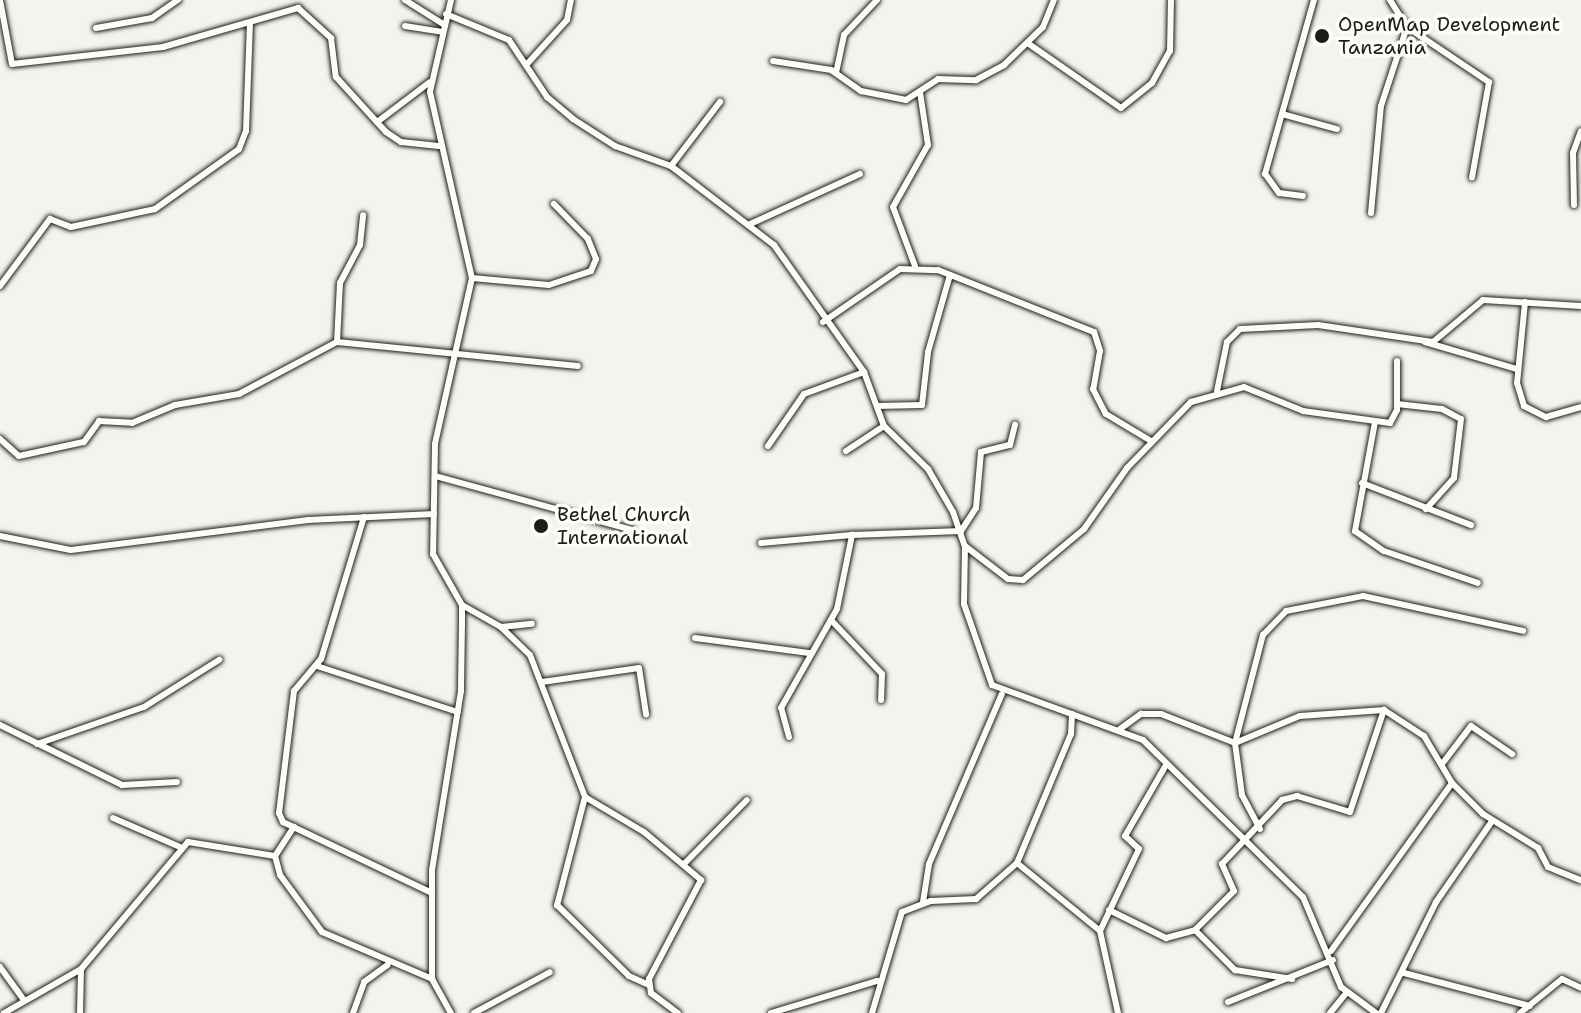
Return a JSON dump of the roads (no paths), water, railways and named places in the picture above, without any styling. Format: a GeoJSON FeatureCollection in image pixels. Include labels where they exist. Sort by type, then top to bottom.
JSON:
{"type":"FeatureCollection","features":[{"type":"Feature","properties":{"kind":"street"},"geometry":{"type":"LineString","coordinates":[[0,0],[12,64],[163,47],[250,22],[288,7],[303,10],[335,44],[336,77],[377,122],[401,142],[439,146]]}},
{"type":"Feature","properties":{"kind":"street"},"geometry":{"type":"LineString","coordinates":[[96,28],[152,18],[178,0]]}},
{"type":"Feature","properties":{"kind":"street"},"geometry":{"type":"LineString","coordinates":[[405,0],[443,24]]}},
{"type":"Feature","properties":{"kind":"street"},"geometry":{"type":"LineString","coordinates":[[451,0],[430,82],[439,146],[472,278],[454,352],[435,476],[435,566],[462,605],[501,627],[530,655],[542,682],[550,721],[585,797],[685,863],[701,885],[649,985]]}},
{"type":"Feature","properties":{"kind":"street"},"geometry":{"type":"LineString","coordinates":[[528,63],[567,20],[571,0]]}},
{"type":"Feature","properties":{"kind":"street"},"geometry":{"type":"LineString","coordinates":[[836,73],[844,35],[877,0]]}},
{"type":"Feature","properties":{"kind":"street"},"geometry":{"type":"LineString","coordinates":[[773,61],[836,73],[880,97],[906,100],[938,79],[988,76],[1029,44],[1054,0]]}},
{"type":"Feature","properties":{"kind":"street"},"geometry":{"type":"LineString","coordinates":[[1029,44],[1107,105],[1123,107],[1152,83],[1170,51],[1171,0]]}},
{"type":"Feature","properties":{"kind":"street"},"geometry":{"type":"LineString","coordinates":[[1303,196],[1279,193],[1267,179],[1314,0]]}},
{"type":"Feature","properties":{"kind":"street"},"geometry":{"type":"LineString","coordinates":[[1390,0],[1407,27],[1489,82],[1472,177]]}},
{"type":"Feature","properties":{"kind":"street"},"geometry":{"type":"LineString","coordinates":[[446,14],[509,40],[528,63],[547,97],[573,119],[615,146],[671,166],[774,245],[823,322],[864,372],[884,426],[928,469],[961,531],[965,546],[968,619],[1002,694],[929,864],[923,902]]}},
{"type":"Feature","properties":{"kind":"street"},"geometry":{"type":"LineString","coordinates":[[0,286],[50,219],[71,227],[155,209],[239,149],[250,22]]}},
{"type":"Feature","properties":{"kind":"street"},"geometry":{"type":"LineString","coordinates":[[405,26],[441,32]]}},
{"type":"Feature","properties":{"kind":"street"},"geometry":{"type":"LineString","coordinates":[[1371,213],[1381,106],[1407,27]]}},
{"type":"Feature","properties":{"kind":"street"},"geometry":{"type":"LineString","coordinates":[[377,122],[430,82]]}},
{"type":"Feature","properties":{"kind":"street"},"geometry":{"type":"LineString","coordinates":[[915,266],[893,207],[928,145],[920,92]]}},
{"type":"Feature","properties":{"kind":"street"},"geometry":{"type":"LineString","coordinates":[[671,166],[720,102]]}},
{"type":"Feature","properties":{"kind":"street"},"geometry":{"type":"LineString","coordinates":[[1282,114],[1337,129]]}},
{"type":"Feature","properties":{"kind":"street"},"geometry":{"type":"LineString","coordinates":[[1574,205],[1573,153],[1581,131]]}},
{"type":"Feature","properties":{"kind":"street"},"geometry":{"type":"LineString","coordinates":[[748,225],[860,174]]}},
{"type":"Feature","properties":{"kind":"street"},"geometry":{"type":"LineString","coordinates":[[472,278],[549,285],[591,271],[596,259],[588,239],[554,204]]}},
{"type":"Feature","properties":{"kind":"street"},"geometry":{"type":"LineString","coordinates":[[337,342],[340,283],[360,245],[363,215]]}},
{"type":"Feature","properties":{"kind":"street"},"geometry":{"type":"LineString","coordinates":[[823,322],[874,281],[915,266],[950,275],[1094,332],[1100,351],[1093,389],[1106,414],[1151,441]]}},
{"type":"Feature","properties":{"kind":"street"},"geometry":{"type":"LineString","coordinates":[[877,406],[922,405],[928,352],[950,275]]}},
{"type":"Feature","properties":{"kind":"street"},"geometry":{"type":"LineString","coordinates":[[1425,342],[1440,340],[1483,300],[1581,306]]}},
{"type":"Feature","properties":{"kind":"street"},"geometry":{"type":"LineString","coordinates":[[1525,302],[1517,369],[1518,392],[1538,415],[1581,407]]}},
{"type":"Feature","properties":{"kind":"street"},"geometry":{"type":"LineString","coordinates":[[1217,391],[1227,342],[1240,329],[1340,326],[1425,342],[1517,369]]}},
{"type":"Feature","properties":{"kind":"street"},"geometry":{"type":"LineString","coordinates":[[0,439],[19,456],[84,442],[99,421],[132,423],[175,405],[239,394],[337,342],[578,366]]}},
{"type":"Feature","properties":{"kind":"street"},"geometry":{"type":"LineString","coordinates":[[965,546],[1008,579],[1023,580],[1084,529],[1151,441],[1191,402],[1217,391],[1244,387],[1303,411],[1375,422],[1394,421],[1397,361]]}},
{"type":"Feature","properties":{"kind":"street"},"geometry":{"type":"LineString","coordinates":[[768,446],[804,394],[864,372]]}},
{"type":"Feature","properties":{"kind":"street"},"geometry":{"type":"LineString","coordinates":[[1397,404],[1453,411],[1461,419],[1454,478],[1426,509]]}},
{"type":"Feature","properties":{"kind":"street"},"geometry":{"type":"LineString","coordinates":[[1375,422],[1354,522],[1362,539],[1478,583]]}},
{"type":"Feature","properties":{"kind":"street"},"geometry":{"type":"LineString","coordinates":[[961,531],[976,508],[981,452],[1010,445],[1015,425]]}},
{"type":"Feature","properties":{"kind":"street"},"geometry":{"type":"LineString","coordinates":[[846,451],[884,426]]}},
{"type":"Feature","properties":{"kind":"street"},"geometry":{"type":"LineString","coordinates":[[435,476],[632,530]]}},
{"type":"Feature","properties":{"kind":"street"},"geometry":{"type":"LineString","coordinates":[[1362,483],[1471,525]]}},
{"type":"Feature","properties":{"kind":"street"},"geometry":{"type":"LineString","coordinates":[[0,536],[71,550],[364,517],[434,514]]}},
{"type":"Feature","properties":{"kind":"street"},"geometry":{"type":"LineString","coordinates":[[364,517],[317,666],[294,691],[279,813],[294,827],[432,893]]}},
{"type":"Feature","properties":{"kind":"street"},"geometry":{"type":"LineString","coordinates":[[761,543],[852,535],[961,531]]}},
{"type":"Feature","properties":{"kind":"street"},"geometry":{"type":"LineString","coordinates":[[789,737],[781,708],[809,653],[831,620],[852,535]]}},
{"type":"Feature","properties":{"kind":"street"},"geometry":{"type":"LineString","coordinates":[[1260,829],[1242,795],[1235,743],[1263,635],[1298,606],[1363,596],[1523,631]]}},
{"type":"Feature","properties":{"kind":"street"},"geometry":{"type":"LineString","coordinates":[[451,1013],[432,979],[432,893],[458,712],[462,605]]}},
{"type":"Feature","properties":{"kind":"street"},"geometry":{"type":"LineString","coordinates":[[831,620],[882,674],[881,700]]}},
{"type":"Feature","properties":{"kind":"street"},"geometry":{"type":"LineString","coordinates":[[501,627],[532,624]]}},
{"type":"Feature","properties":{"kind":"street"},"geometry":{"type":"LineString","coordinates":[[695,638],[809,653]]}},
{"type":"Feature","properties":{"kind":"street"},"geometry":{"type":"LineString","coordinates":[[37,744],[144,707],[219,660]]}},
{"type":"Feature","properties":{"kind":"street"},"geometry":{"type":"LineString","coordinates":[[317,666],[458,712]]}},
{"type":"Feature","properties":{"kind":"street"},"geometry":{"type":"LineString","coordinates":[[542,682],[639,668],[646,714]]}},
{"type":"Feature","properties":{"kind":"street"},"geometry":{"type":"LineString","coordinates":[[1002,694],[1052,702],[1072,714],[1120,729],[1166,765],[1240,843],[1303,897],[1331,951],[1346,993],[1378,1013],[1404,973],[1436,902],[1492,821]]}},
{"type":"Feature","properties":{"kind":"street"},"geometry":{"type":"LineString","coordinates":[[1109,910],[1172,939],[1195,930],[1233,892],[1221,867],[1240,843],[1260,829],[1292,796],[1350,812],[1384,710]]}},
{"type":"Feature","properties":{"kind":"street"},"geometry":{"type":"LineString","coordinates":[[1120,729],[1141,714],[1161,714],[1235,743],[1300,716],[1384,710],[1414,726],[1452,783],[1492,821],[1538,848],[1548,867],[1581,880]]}},
{"type":"Feature","properties":{"kind":"street"},"geometry":{"type":"LineString","coordinates":[[872,1013],[877,981],[902,912],[923,902],[976,899],[1017,863],[1071,734],[1072,714]]}},
{"type":"Feature","properties":{"kind":"street"},"geometry":{"type":"LineString","coordinates":[[0,725],[132,788],[177,782]]}},
{"type":"Feature","properties":{"kind":"street"},"geometry":{"type":"LineString","coordinates":[[1442,764],[1471,726],[1512,754]]}},
{"type":"Feature","properties":{"kind":"street"},"geometry":{"type":"LineString","coordinates":[[1107,1013],[1116,1010],[1100,931],[1139,849],[1125,837],[1166,765]]}},
{"type":"Feature","properties":{"kind":"street"},"geometry":{"type":"LineString","coordinates":[[1331,951],[1452,783]]}},
{"type":"Feature","properties":{"kind":"street"},"geometry":{"type":"LineString","coordinates":[[585,797],[557,905],[629,976],[649,985],[678,1013]]}},
{"type":"Feature","properties":{"kind":"street"},"geometry":{"type":"LineString","coordinates":[[685,863],[747,800]]}},
{"type":"Feature","properties":{"kind":"street"},"geometry":{"type":"LineString","coordinates":[[113,818],[180,847]]}},
{"type":"Feature","properties":{"kind":"street"},"geometry":{"type":"LineString","coordinates":[[294,827],[275,856],[280,875],[322,932],[387,965],[432,979]]}},
{"type":"Feature","properties":{"kind":"street"},"geometry":{"type":"LineString","coordinates":[[4,1013],[81,969],[180,847],[197,841],[275,856]]}},
{"type":"Feature","properties":{"kind":"street"},"geometry":{"type":"LineString","coordinates":[[1017,863],[1100,931]]}},
{"type":"Feature","properties":{"kind":"street"},"geometry":{"type":"LineString","coordinates":[[1195,930],[1237,971],[1292,979]]}},
{"type":"Feature","properties":{"kind":"street"},"geometry":{"type":"LineString","coordinates":[[1228,1002],[1292,979],[1333,960]]}},
{"type":"Feature","properties":{"kind":"street"},"geometry":{"type":"LineString","coordinates":[[353,1013],[364,982],[387,965]]}},
{"type":"Feature","properties":{"kind":"street"},"geometry":{"type":"LineString","coordinates":[[0,967],[24,1000]]}},
{"type":"Feature","properties":{"kind":"street"},"geometry":{"type":"LineString","coordinates":[[80,1013],[81,969]]}},
{"type":"Feature","properties":{"kind":"street"},"geometry":{"type":"LineString","coordinates":[[474,1013],[550,972]]}},
{"type":"Feature","properties":{"kind":"street"},"geometry":{"type":"LineString","coordinates":[[1404,973],[1530,1006]]}},
{"type":"Feature","properties":{"kind":"street"},"geometry":{"type":"LineString","coordinates":[[1520,1013],[1562,979],[1581,988]]}},
{"type":"Feature","properties":{"kind":"street"},"geometry":{"type":"LineString","coordinates":[[771,1013],[877,981]]}},
{"type":"Feature","properties":{"kind":"street"},"geometry":{"type":"LineString","coordinates":[[1330,1013],[1346,993]]}},
{"type":"Feature","properties":{"kind":"place","name":"OpenMap Development Tanzania"},"geometry":{"type":"Point","coordinates":[1322,36]}},
{"type":"Feature","properties":{"kind":"place","name":"Bethel Church International"},"geometry":{"type":"Point","coordinates":[541,526]}}]}
